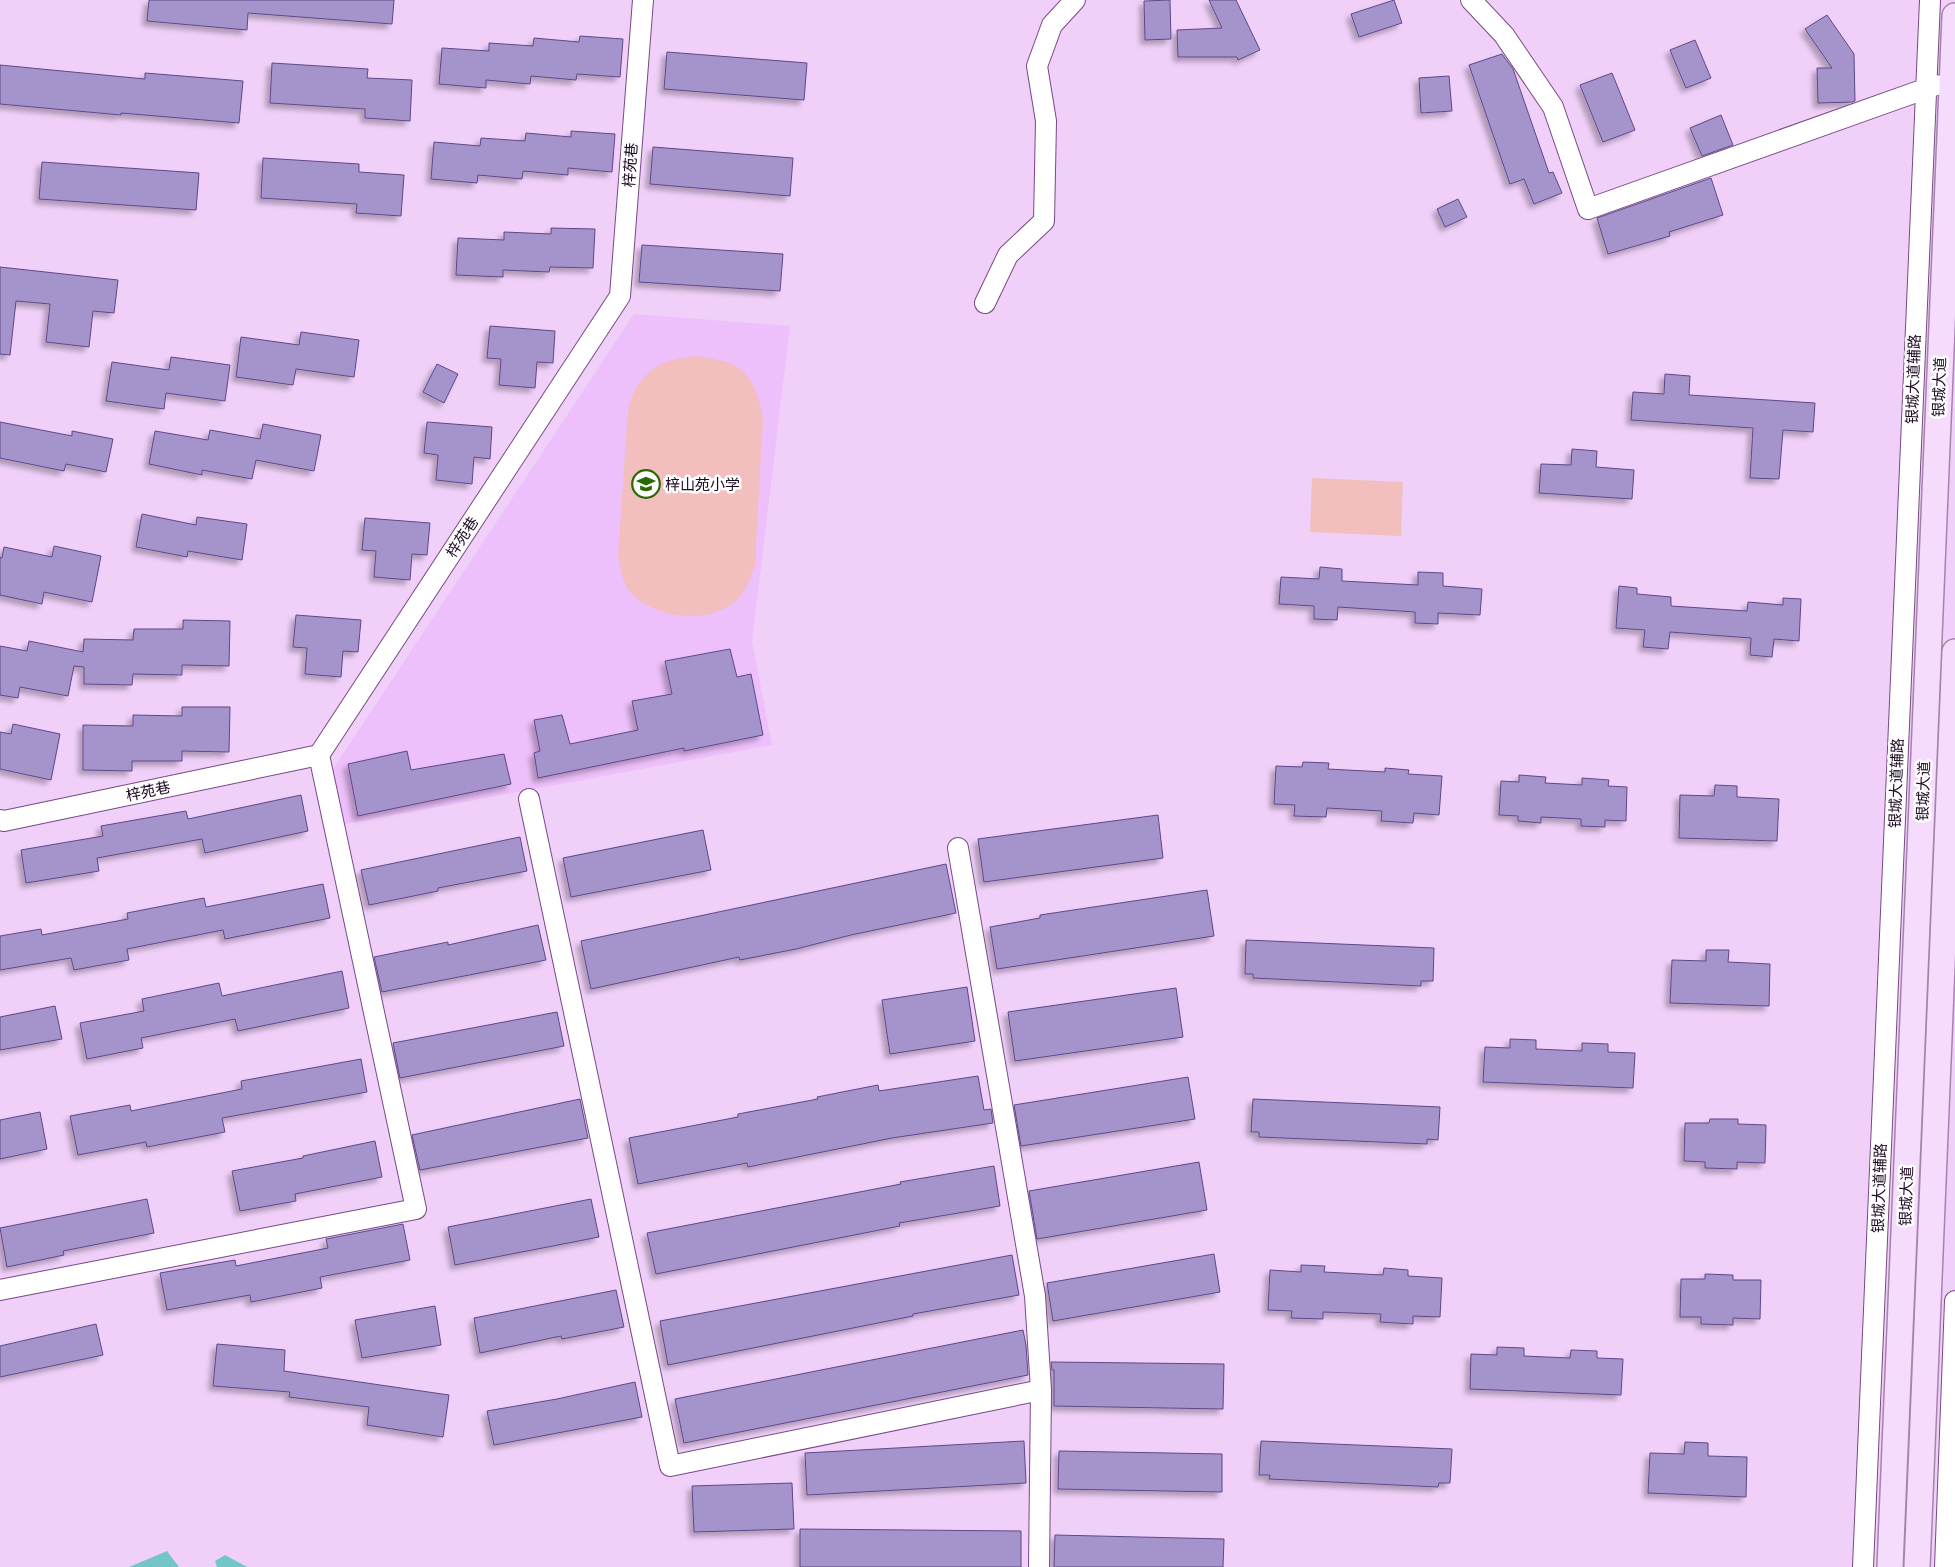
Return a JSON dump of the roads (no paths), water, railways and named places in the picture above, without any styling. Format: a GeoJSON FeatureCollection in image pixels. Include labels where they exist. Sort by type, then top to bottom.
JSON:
{"type":"FeatureCollection","features":[{"type":"Feature","properties":{"kind":"main road","name":"银城大道"},"geometry":{"type":"LineString","coordinates":[[1890,1567],[1955,29]]}},
{"type":"Feature","properties":{"kind":"main road","name":"银城大道"},"geometry":{"type":"LineString","coordinates":[[1917,1567],[1928,1314],[1947,1039],[1955,652]]}},
{"type":"Feature","properties":{"kind":"street","name":"梓苑巷"},"geometry":{"type":"LineString","coordinates":[[0,820],[319,755],[620,296],[643,0]]}},
{"type":"Feature","properties":{"kind":"street"},"geometry":{"type":"LineString","coordinates":[[985,303],[1008,255],[1044,221],[1046,121],[1037,66],[1052,25],[1075,0]]}},
{"type":"Feature","properties":{"kind":"street"},"geometry":{"type":"LineString","coordinates":[[1472,0],[1504,35],[1553,107],[1588,209],[1952,80]]}},
{"type":"Feature","properties":{"kind":"street","name":"银城大道辅路"},"geometry":{"type":"LineString","coordinates":[[1863,1567],[1930,0]]}},
{"type":"Feature","properties":{"kind":"street"},"geometry":{"type":"LineString","coordinates":[[0,1290],[416,1208],[319,755]]}},
{"type":"Feature","properties":{"kind":"street"},"geometry":{"type":"LineString","coordinates":[[528,799],[670,1466],[1041,1390]]}},
{"type":"Feature","properties":{"kind":"street"},"geometry":{"type":"LineString","coordinates":[[958,848],[1035,1296],[1041,1390],[1039,1567]]}},
{"type":"Feature","properties":{"kind":"street"},"geometry":{"type":"LineString","coordinates":[[1928,1314],[1955,1311],[1945,1567]]}},
{"type":"Feature","properties":{"kind":"place","name":"梓山苑小学"},"geometry":{"type":"Point","coordinates":[646,484]}}]}
